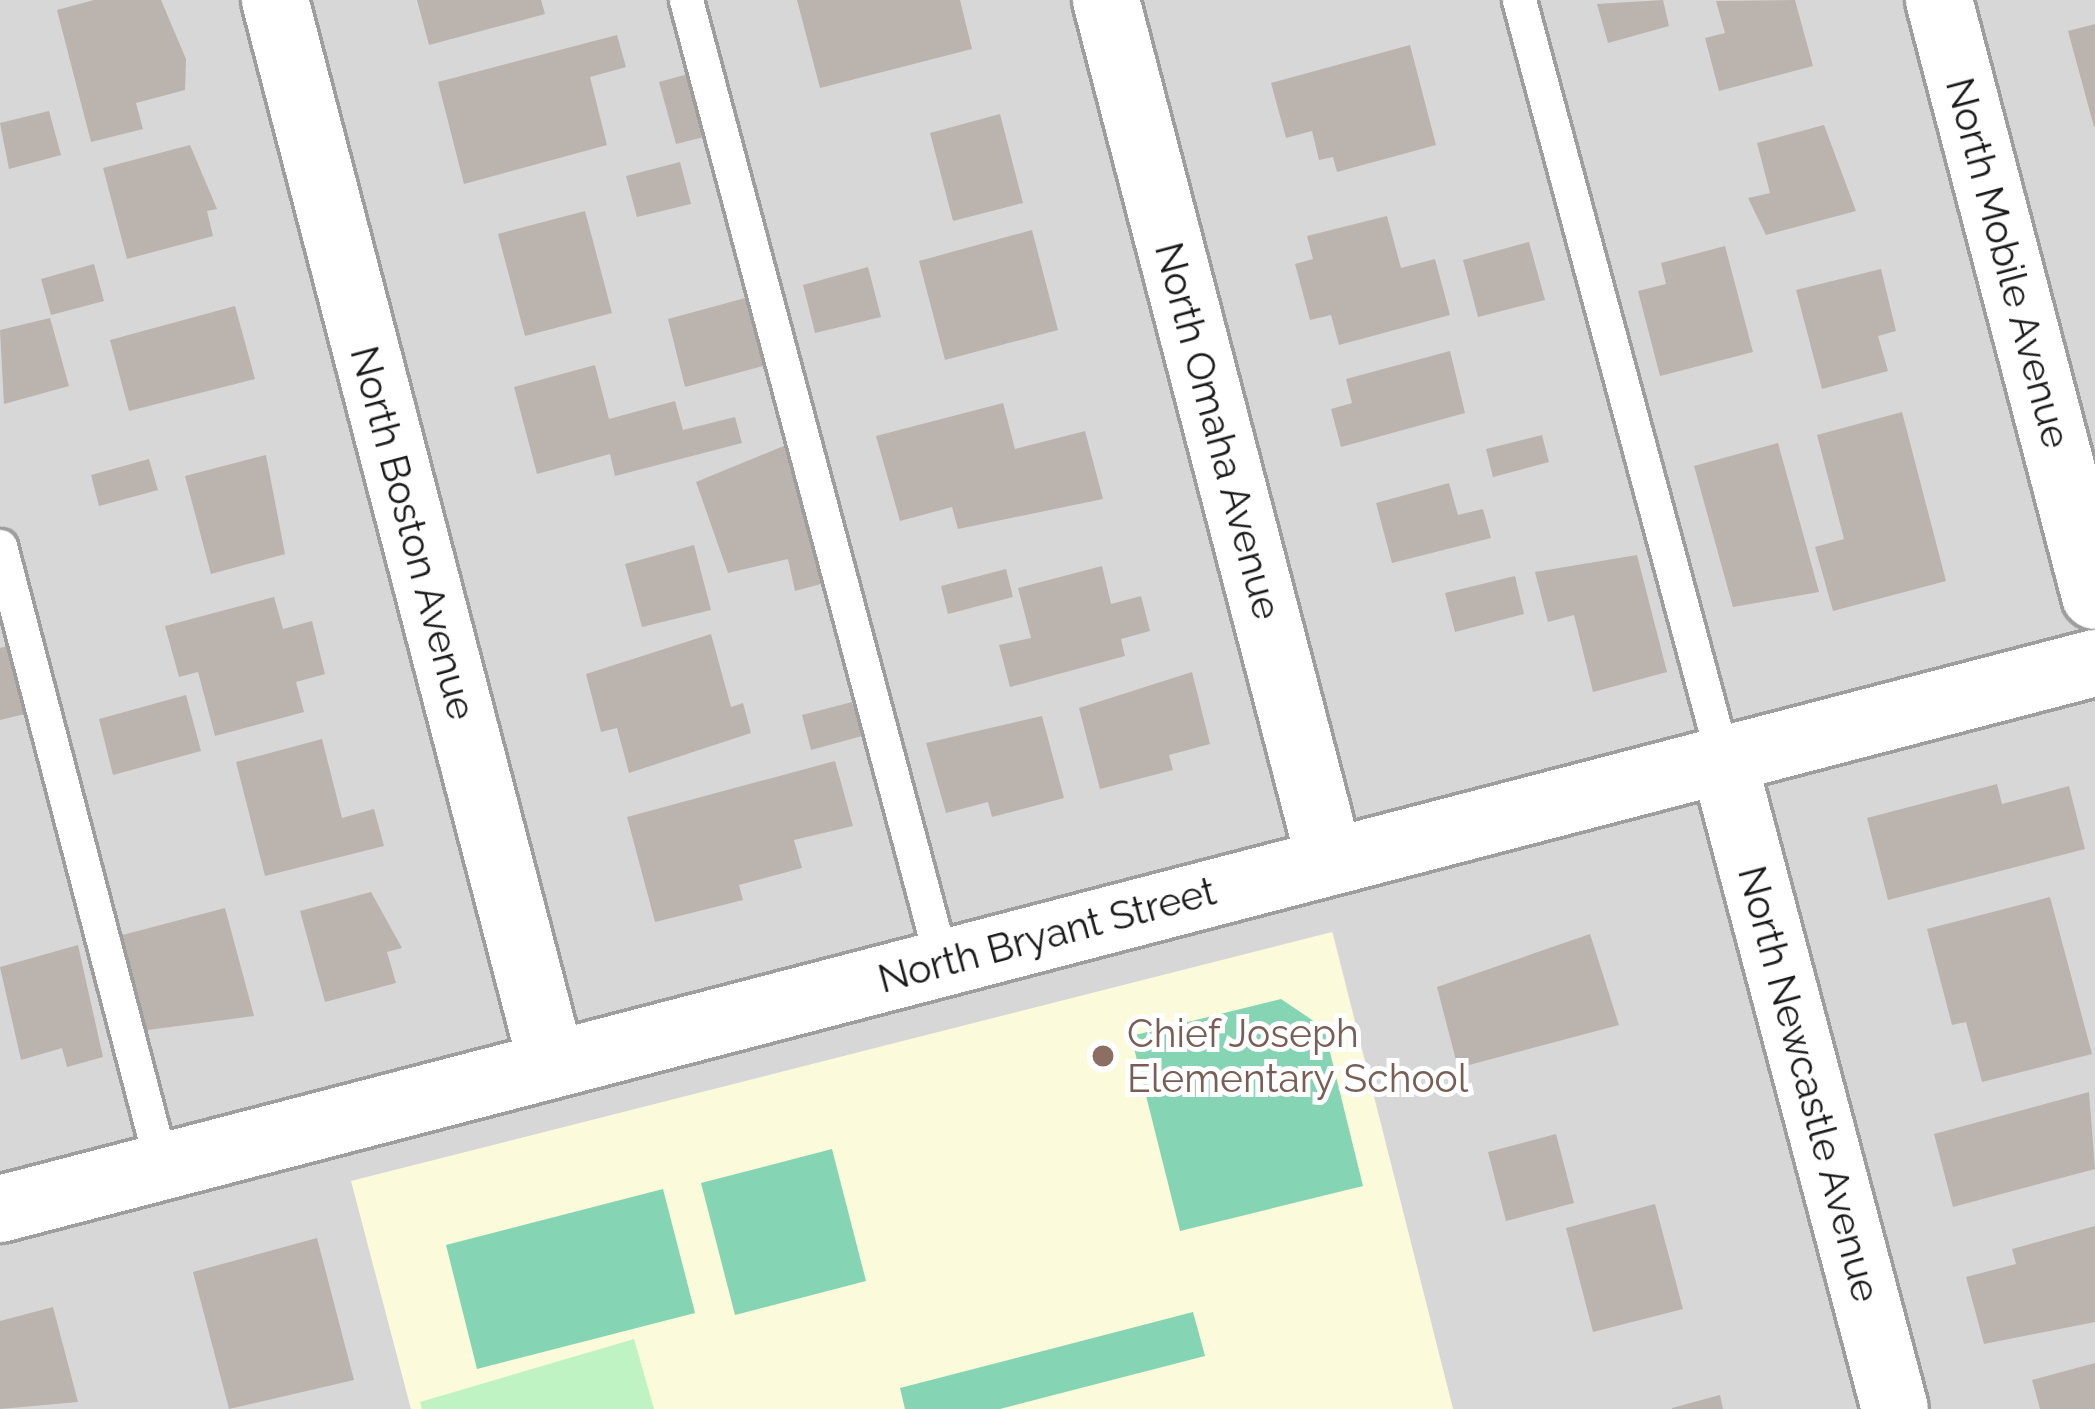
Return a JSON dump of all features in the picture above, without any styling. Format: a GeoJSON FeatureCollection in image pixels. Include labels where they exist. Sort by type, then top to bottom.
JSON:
{"type":"FeatureCollection","features":[{"type":"Feature","properties":{"kind":"street","name":"North Boston Avenue"},"geometry":{"type":"LineString","coordinates":[[275,0],[552,1065]]}},
{"type":"Feature","properties":{"kind":"street","name":"North Omaha Avenue"},"geometry":{"type":"LineString","coordinates":[[1106,0],[1330,861]]}},
{"type":"Feature","properties":{"kind":"street","name":"North Mobile Avenue"},"geometry":{"type":"LineString","coordinates":[[1939,0],[2095,596]]}},
{"type":"Feature","properties":{"kind":"street","name":"North Bryant Street"},"geometry":{"type":"LineString","coordinates":[[0,1209],[2095,663]]}},
{"type":"Feature","properties":{"kind":"street","name":"North Newcastle Avenue"},"geometry":{"type":"LineString","coordinates":[[1723,759],[1895,1409]]}},
{"type":"Feature","properties":{"kind":"lane"},"geometry":{"type":"LineString","coordinates":[[686,0],[942,963]]}},
{"type":"Feature","properties":{"kind":"lane"},"geometry":{"type":"LineString","coordinates":[[1519,0],[1723,759]]}},
{"type":"Feature","properties":{"kind":"lane"},"geometry":{"type":"LineString","coordinates":[[0,546],[162,1167]]}},
{"type":"Feature","properties":{"kind":"shaded area"},"geometry":{"type":"Polygon","coordinates":[[[0,0],[2095,0],[2095,1409],[1453,1409],[1333,933],[352,1181],[411,1409],[0,1409],[0,0]]]}},
{"type":"Feature","properties":{"kind":"shaded area","name":"Chief Joseph Elementary School"},"geometry":{"type":"Polygon","coordinates":[[[1332,932],[1453,1409],[411,1409],[351,1181],[1332,932]]]}},
{"type":"Feature","properties":{"kind":"green space"},"geometry":{"type":"Polygon","coordinates":[[[1281,999],[1324,1028],[1363,1186],[1180,1231],[1131,1036],[1281,999]]]}},
{"type":"Feature","properties":{"kind":"green space"},"geometry":{"type":"Polygon","coordinates":[[[832,1149],[866,1281],[735,1315],[701,1183],[832,1149]]]}},
{"type":"Feature","properties":{"kind":"green space"},"geometry":{"type":"Polygon","coordinates":[[[663,1189],[695,1313],[477,1369],[446,1245],[663,1189]]]}},
{"type":"Feature","properties":{"kind":"green space"},"geometry":{"type":"Polygon","coordinates":[[[1193,1312],[1205,1356],[1000,1409],[905,1409],[900,1388],[1193,1312]]]}},
{"type":"Feature","properties":{"kind":"green space"},"geometry":{"type":"Polygon","coordinates":[[[634,1339],[654,1409],[422,1409],[420,1402],[634,1339]]]}},
{"type":"Feature","properties":{"kind":"building"},"geometry":{"type":"Polygon","coordinates":[[[94,0],[161,0],[186,59],[185,90],[136,103],[143,129],[91,142],[57,10],[94,0]]]}},
{"type":"Feature","properties":{"kind":"building"},"geometry":{"type":"Polygon","coordinates":[[[417,0],[541,0],[545,14],[429,45],[417,0]]]}},
{"type":"Feature","properties":{"kind":"building"},"geometry":{"type":"Polygon","coordinates":[[[797,0],[960,0],[972,49],[820,88],[797,0]]]}},
{"type":"Feature","properties":{"kind":"building"},"geometry":{"type":"Polygon","coordinates":[[[1663,0],[1669,26],[1608,43],[1597,4],[1663,0]]]}},
{"type":"Feature","properties":{"kind":"building"},"geometry":{"type":"Polygon","coordinates":[[[1795,0],[1813,66],[1719,91],[1705,38],[1725,33],[1716,1],[1795,0]]]}},
{"type":"Feature","properties":{"kind":"building"},"geometry":{"type":"Polygon","coordinates":[[[2095,24],[2095,126],[2094,127],[2068,31],[2095,24]]]}},
{"type":"Feature","properties":{"kind":"building"},"geometry":{"type":"Polygon","coordinates":[[[617,35],[626,67],[590,77],[607,145],[464,184],[438,82],[617,35]]]}},
{"type":"Feature","properties":{"kind":"building"},"geometry":{"type":"Polygon","coordinates":[[[1410,45],[1436,145],[1337,172],[1333,157],[1319,160],[1312,131],[1286,138],[1271,83],[1410,45]]]}},
{"type":"Feature","properties":{"kind":"building"},"geometry":{"type":"Polygon","coordinates":[[[688,74],[704,137],[676,144],[659,82],[688,74]]]}},
{"type":"Feature","properties":{"kind":"building"},"geometry":{"type":"Polygon","coordinates":[[[49,111],[61,155],[9,169],[0,123],[49,111]]]}},
{"type":"Feature","properties":{"kind":"building"},"geometry":{"type":"Polygon","coordinates":[[[1000,114],[1023,203],[953,221],[930,133],[1000,114]]]}},
{"type":"Feature","properties":{"kind":"building"},"geometry":{"type":"Polygon","coordinates":[[[1824,125],[1856,211],[1766,235],[1748,198],[1770,193],[1757,143],[1824,125]]]}},
{"type":"Feature","properties":{"kind":"building"},"geometry":{"type":"Polygon","coordinates":[[[190,145],[217,209],[207,211],[213,236],[127,259],[103,168],[190,145]]]}},
{"type":"Feature","properties":{"kind":"building"},"geometry":{"type":"Polygon","coordinates":[[[680,162],[691,204],[637,217],[626,176],[680,162]]]}},
{"type":"Feature","properties":{"kind":"building"},"geometry":{"type":"Polygon","coordinates":[[[585,211],[612,313],[525,336],[498,234],[585,211]]]}},
{"type":"Feature","properties":{"kind":"building"},"geometry":{"type":"Polygon","coordinates":[[[1387,216],[1401,268],[1435,259],[1450,315],[1339,345],[1331,315],[1310,320],[1295,264],[1313,259],[1307,236],[1387,216]]]}},
{"type":"Feature","properties":{"kind":"building"},"geometry":{"type":"Polygon","coordinates":[[[1032,230],[1058,330],[945,360],[919,261],[1032,230]]]}},
{"type":"Feature","properties":{"kind":"building"},"geometry":{"type":"Polygon","coordinates":[[[1529,242],[1545,300],[1478,317],[1463,260],[1529,242]]]}},
{"type":"Feature","properties":{"kind":"building"},"geometry":{"type":"Polygon","coordinates":[[[1725,246],[1753,352],[1660,376],[1638,291],[1666,284],[1661,263],[1725,246]]]}},
{"type":"Feature","properties":{"kind":"building"},"geometry":{"type":"Polygon","coordinates":[[[94,264],[104,301],[51,315],[41,279],[94,264]]]}},
{"type":"Feature","properties":{"kind":"building"},"geometry":{"type":"Polygon","coordinates":[[[868,267],[881,317],[815,333],[803,285],[868,267]]]}},
{"type":"Feature","properties":{"kind":"building"},"geometry":{"type":"Polygon","coordinates":[[[1881,269],[1896,331],[1878,336],[1888,371],[1822,389],[1796,290],[1881,269]]]}},
{"type":"Feature","properties":{"kind":"building"},"geometry":{"type":"Polygon","coordinates":[[[749,297],[767,365],[685,387],[668,319],[749,297]]]}},
{"type":"Feature","properties":{"kind":"building"},"geometry":{"type":"Polygon","coordinates":[[[235,306],[255,379],[129,411],[110,340],[235,306]]]}},
{"type":"Feature","properties":{"kind":"building"},"geometry":{"type":"Polygon","coordinates":[[[50,318],[69,386],[4,404],[0,330],[50,318]]]}},
{"type":"Feature","properties":{"kind":"building"},"geometry":{"type":"Polygon","coordinates":[[[1450,351],[1465,413],[1341,447],[1331,409],[1352,403],[1346,379],[1450,351]]]}},
{"type":"Feature","properties":{"kind":"building"},"geometry":{"type":"Polygon","coordinates":[[[595,365],[609,419],[675,401],[683,430],[735,417],[742,443],[615,476],[610,454],[537,474],[514,387],[595,365]]]}},
{"type":"Feature","properties":{"kind":"building"},"geometry":{"type":"Polygon","coordinates":[[[1003,403],[1015,449],[1085,431],[1103,499],[958,529],[952,507],[900,521],[876,436],[1003,403]]]}},
{"type":"Feature","properties":{"kind":"building"},"geometry":{"type":"Polygon","coordinates":[[[1902,412],[1946,581],[1833,611],[1815,547],[1844,539],[1817,435],[1902,412]]]}},
{"type":"Feature","properties":{"kind":"building"},"geometry":{"type":"Polygon","coordinates":[[[1542,435],[1549,462],[1493,477],[1486,449],[1542,435]]]}},
{"type":"Feature","properties":{"kind":"building"},"geometry":{"type":"Polygon","coordinates":[[[791,443],[828,582],[795,591],[788,559],[728,573],[696,482],[791,443]]]}},
{"type":"Feature","properties":{"kind":"building"},"geometry":{"type":"Polygon","coordinates":[[[1778,443],[1819,592],[1733,607],[1694,466],[1778,443]]]}},
{"type":"Feature","properties":{"kind":"building"},"geometry":{"type":"Polygon","coordinates":[[[266,455],[285,554],[211,574],[185,476],[266,455]]]}},
{"type":"Feature","properties":{"kind":"building"},"geometry":{"type":"Polygon","coordinates":[[[149,459],[158,490],[99,506],[91,475],[149,459]]]}},
{"type":"Feature","properties":{"kind":"building"},"geometry":{"type":"Polygon","coordinates":[[[1449,483],[1458,515],[1483,509],[1491,538],[1392,563],[1376,503],[1449,483]]]}},
{"type":"Feature","properties":{"kind":"building"},"geometry":{"type":"Polygon","coordinates":[[[694,545],[711,610],[642,627],[625,564],[694,545]]]}},
{"type":"Feature","properties":{"kind":"building"},"geometry":{"type":"Polygon","coordinates":[[[1637,555],[1667,672],[1593,692],[1574,615],[1548,622],[1535,572],[1637,555]]]}},
{"type":"Feature","properties":{"kind":"building"},"geometry":{"type":"Polygon","coordinates":[[[1102,566],[1111,604],[1141,596],[1150,631],[1121,639],[1125,656],[1010,687],[999,645],[1031,638],[1018,588],[1102,566]]]}},
{"type":"Feature","properties":{"kind":"building"},"geometry":{"type":"Polygon","coordinates":[[[1006,569],[1013,597],[948,614],[941,586],[1006,569]]]}},
{"type":"Feature","properties":{"kind":"building"},"geometry":{"type":"Polygon","coordinates":[[[1515,576],[1524,614],[1455,632],[1445,593],[1515,576]]]}},
{"type":"Feature","properties":{"kind":"building"},"geometry":{"type":"Polygon","coordinates":[[[274,597],[283,629],[312,621],[325,674],[296,682],[304,712],[215,736],[198,672],[179,677],[165,626],[274,597]]]}},
{"type":"Feature","properties":{"kind":"building"},"geometry":{"type":"Polygon","coordinates":[[[711,634],[731,707],[743,703],[751,733],[629,773],[617,728],[601,732],[586,674],[711,634]]]}},
{"type":"Feature","properties":{"kind":"building"},"geometry":{"type":"Polygon","coordinates":[[[11,645],[29,713],[0,720],[0,648],[11,645]]]}},
{"type":"Feature","properties":{"kind":"building"},"geometry":{"type":"Polygon","coordinates":[[[1192,672],[1210,744],[1169,755],[1173,770],[1100,789],[1079,708],[1192,672]]]}},
{"type":"Feature","properties":{"kind":"building"},"geometry":{"type":"Polygon","coordinates":[[[186,695],[201,751],[113,775],[99,719],[186,695]]]}},
{"type":"Feature","properties":{"kind":"building"},"geometry":{"type":"Polygon","coordinates":[[[852,702],[862,736],[811,750],[802,715],[852,702]]]}},
{"type":"Feature","properties":{"kind":"building"},"geometry":{"type":"Polygon","coordinates":[[[1042,716],[1064,798],[992,817],[988,802],[946,813],[926,743],[1042,716]]]}},
{"type":"Feature","properties":{"kind":"building"},"geometry":{"type":"Polygon","coordinates":[[[322,739],[342,818],[374,809],[384,846],[265,876],[236,762],[322,739]]]}},
{"type":"Feature","properties":{"kind":"building"},"geometry":{"type":"Polygon","coordinates":[[[835,761],[853,826],[794,840],[802,868],[739,885],[743,900],[655,922],[627,817],[835,761]]]}},
{"type":"Feature","properties":{"kind":"building"},"geometry":{"type":"Polygon","coordinates":[[[1997,784],[2002,804],[2069,786],[2085,849],[1888,900],[1867,818],[1997,784]]]}},
{"type":"Feature","properties":{"kind":"building"},"geometry":{"type":"Polygon","coordinates":[[[371,892],[402,948],[387,952],[396,983],[325,1002],[300,911],[371,892]]]}},
{"type":"Feature","properties":{"kind":"building"},"geometry":{"type":"Polygon","coordinates":[[[2050,897],[2092,1054],[1982,1082],[1966,1022],[1952,1025],[1927,929],[2050,897]]]}},
{"type":"Feature","properties":{"kind":"building"},"geometry":{"type":"Polygon","coordinates":[[[225,908],[254,1016],[140,1031],[115,937],[225,908]]]}},
{"type":"Feature","properties":{"kind":"building"},"geometry":{"type":"Polygon","coordinates":[[[1590,934],[1619,1025],[1458,1068],[1437,987],[1590,934]]]}},
{"type":"Feature","properties":{"kind":"building"},"geometry":{"type":"Polygon","coordinates":[[[78,945],[103,1057],[67,1067],[62,1048],[21,1060],[0,967],[78,945]]]}},
{"type":"Feature","properties":{"kind":"building"},"geometry":{"type":"Polygon","coordinates":[[[2089,1092],[2095,1169],[1953,1207],[1934,1134],[2089,1092]]]}},
{"type":"Feature","properties":{"kind":"building"},"geometry":{"type":"Polygon","coordinates":[[[1556,1134],[1574,1203],[1506,1221],[1488,1152],[1556,1134]]]}},
{"type":"Feature","properties":{"kind":"building"},"geometry":{"type":"Polygon","coordinates":[[[1655,1204],[1683,1309],[1593,1332],[1566,1228],[1655,1204]]]}},
{"type":"Feature","properties":{"kind":"building"},"geometry":{"type":"Polygon","coordinates":[[[2095,1226],[2095,1322],[1984,1344],[1966,1277],[2016,1264],[2012,1249],[2095,1226]]]}},
{"type":"Feature","properties":{"kind":"building"},"geometry":{"type":"Polygon","coordinates":[[[317,1238],[354,1380],[229,1409],[193,1272],[317,1238]]]}},
{"type":"Feature","properties":{"kind":"building"},"geometry":{"type":"Polygon","coordinates":[[[53,1307],[78,1402],[0,1409],[0,1321],[53,1307]]]}},
{"type":"Feature","properties":{"kind":"building"},"geometry":{"type":"Polygon","coordinates":[[[2095,1363],[2095,1409],[2040,1409],[2032,1380],[2095,1363]]]}},
{"type":"Feature","properties":{"kind":"building"},"geometry":{"type":"Polygon","coordinates":[[[1720,1395],[1723,1409],[1672,1409],[1672,1408],[1720,1395]]]}},
{"type":"Feature","properties":{"kind":"place","name":"Chief Joseph Elementary School"},"geometry":{"type":"Point","coordinates":[1103,1056]}}]}
